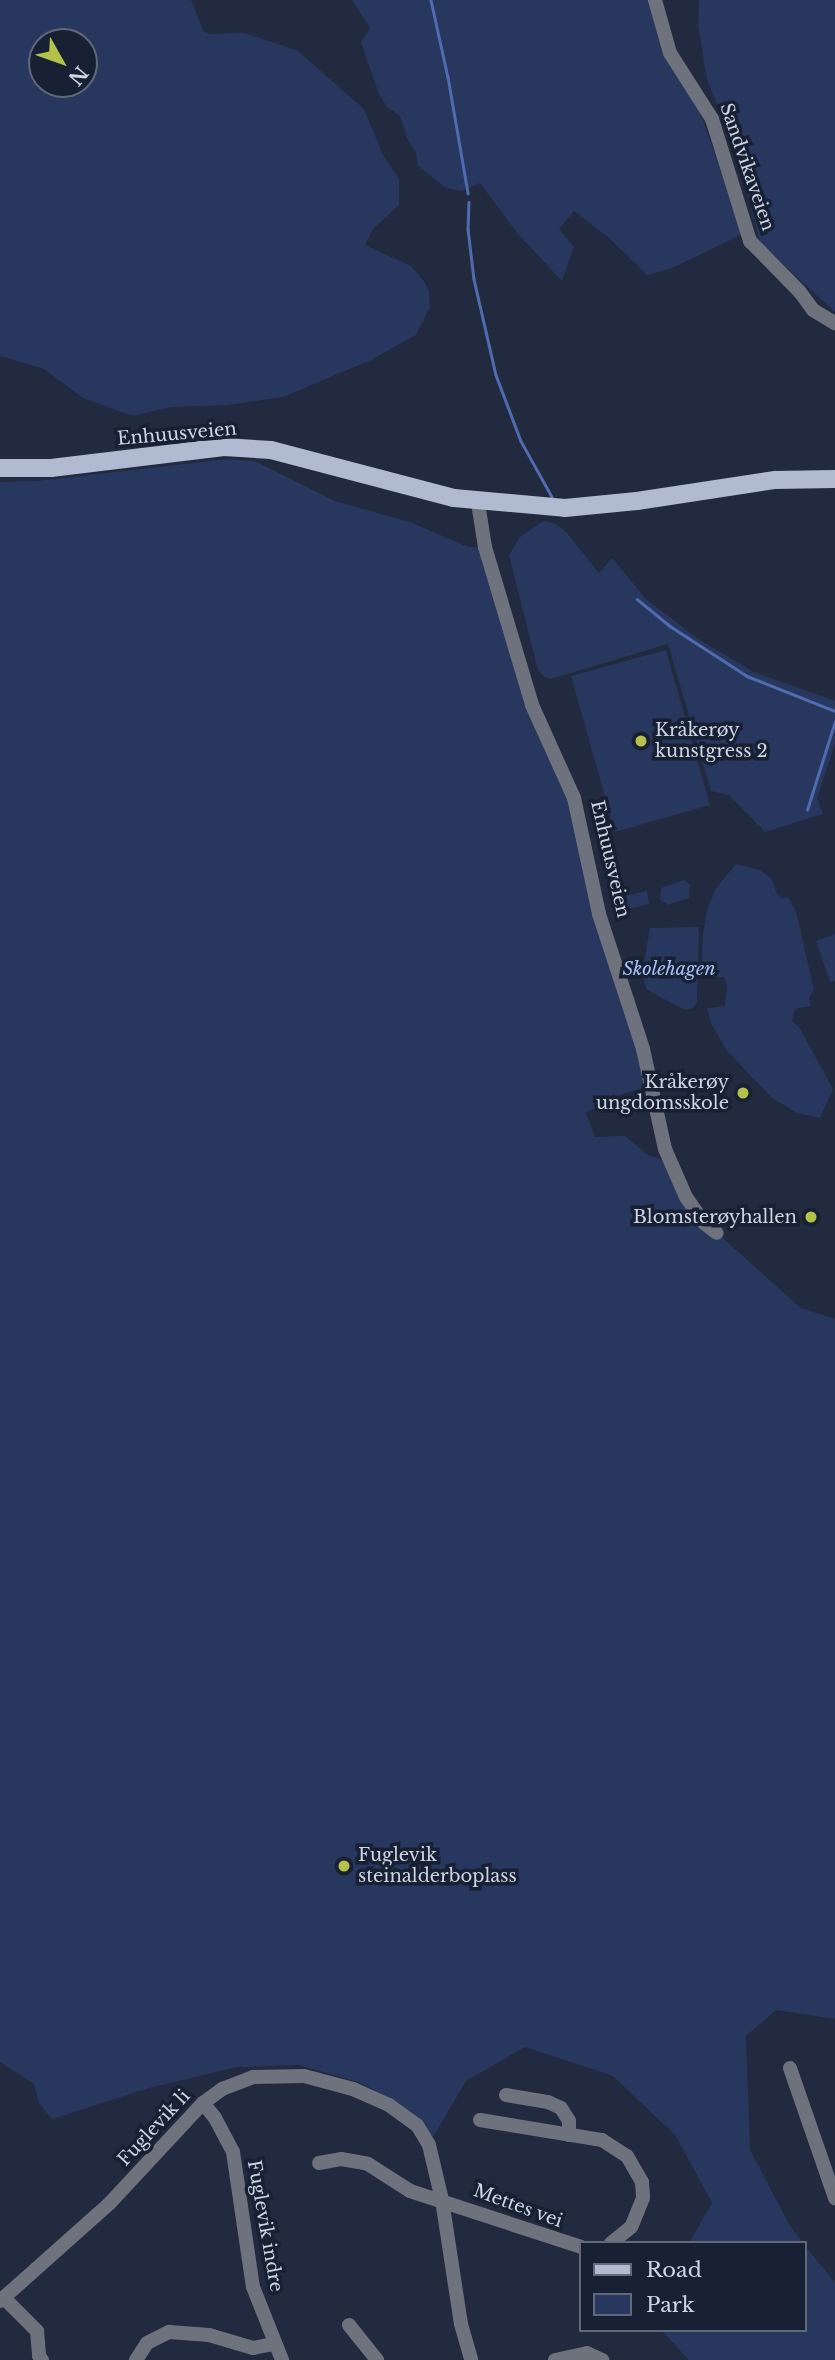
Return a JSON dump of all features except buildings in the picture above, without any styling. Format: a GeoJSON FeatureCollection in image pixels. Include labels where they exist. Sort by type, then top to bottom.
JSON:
{"type":"FeatureCollection","features":[{"type":"Feature","properties":{"kind":"main road","name":"Enhuusveien"},"geometry":{"type":"LineString","coordinates":[[0,468],[51,468],[223,447],[271,450],[478,503],[586,507],[755,482],[835,479]]}},
{"type":"Feature","properties":{"kind":"street","name":"Sandvikaveien"},"geometry":{"type":"LineString","coordinates":[[655,0],[670,53],[712,119],[750,241],[800,292],[813,310],[835,323]]}},
{"type":"Feature","properties":{"kind":"street","name":"Enhuusveien"},"geometry":{"type":"LineString","coordinates":[[478,503],[485,547],[532,705],[574,798],[599,914],[643,1049],[665,1149],[687,1197],[704,1223],[717,1233]]}},
{"type":"Feature","properties":{"kind":"street"},"geometry":{"type":"LineString","coordinates":[[790,2068],[835,2198]]}},
{"type":"Feature","properties":{"kind":"street","name":"Fuglevik li"},"geometry":{"type":"LineString","coordinates":[[2,2300],[109,2204],[203,2103],[222,2089],[254,2077],[304,2076],[353,2089],[389,2105],[416,2125],[429,2146],[442,2200],[458,2311],[471,2360]]}},
{"type":"Feature","properties":{"kind":"street"},"geometry":{"type":"LineString","coordinates":[[506,2095],[548,2102],[561,2108],[569,2121],[569,2135]]}},
{"type":"Feature","properties":{"kind":"street","name":"Fuglevik indre"},"geometry":{"type":"LineString","coordinates":[[203,2103],[215,2118],[233,2152],[253,2287],[282,2360]]}},
{"type":"Feature","properties":{"kind":"street"},"geometry":{"type":"LineString","coordinates":[[480,2120],[602,2140],[617,2147],[638,2171],[643,2198],[631,2227],[614,2241]]}},
{"type":"Feature","properties":{"kind":"street","name":"Mettes vei"},"geometry":{"type":"LineString","coordinates":[[319,2163],[341,2160],[368,2164],[401,2187],[580,2247]]}},
{"type":"Feature","properties":{"kind":"street"},"geometry":{"type":"LineString","coordinates":[[2,2300],[37,2331],[39,2356],[42,2360]]}},
{"type":"Feature","properties":{"kind":"street"},"geometry":{"type":"LineString","coordinates":[[349,2325],[377,2360]]}},
{"type":"Feature","properties":{"kind":"street"},"geometry":{"type":"LineString","coordinates":[[136,2360],[147,2343],[169,2332],[209,2335],[253,2348],[274,2344]]}},
{"type":"Feature","properties":{"kind":"street"},"geometry":{"type":"LineString","coordinates":[[555,2360],[587,2353],[603,2360]]}},
{"type":"Feature","properties":{"kind":"green space"},"geometry":{"type":"Polygon","coordinates":[[[0,0],[191,0],[204,32],[245,33],[298,51],[364,109],[383,155],[399,179],[399,205],[374,228],[365,245],[411,266],[424,281],[429,292],[430,307],[416,335],[371,360],[283,397],[228,405],[170,407],[133,416],[83,398],[44,369],[0,356],[0,0]]]}},
{"type":"Feature","properties":{"kind":"green space"},"geometry":{"type":"Polygon","coordinates":[[[352,0],[652,0],[693,92],[743,234],[670,269],[647,275],[609,238],[574,211],[559,229],[574,247],[562,281],[518,234],[480,183],[462,191],[446,188],[418,166],[416,153],[407,138],[400,116],[387,107],[379,94],[361,42],[370,28],[352,0]]]}},
{"type":"Feature","properties":{"kind":"green space"},"geometry":{"type":"Polygon","coordinates":[[[699,0],[835,0],[835,312],[761,244],[731,137],[707,80],[698,24],[699,0]]]}},
{"type":"Feature","properties":{"kind":"green space"},"geometry":{"type":"Polygon","coordinates":[[[227,459],[255,461],[335,501],[410,522],[468,547],[485,547],[532,705],[560,761],[652,1085],[614,1097],[586,1113],[595,1137],[625,1136],[648,1155],[670,1162],[717,1233],[801,1308],[835,1319],[835,2019],[776,2010],[746,2036],[750,2150],[790,2226],[801,2241],[690,2241],[712,2203],[676,2136],[613,2076],[525,2047],[466,2081],[433,2137],[398,2102],[358,2082],[299,2065],[237,2067],[149,2088],[52,2119],[39,2103],[34,2084],[0,2062],[0,482],[37,481],[227,459]]]}},
{"type":"Feature","properties":{"kind":"green space"},"geometry":{"type":"Polygon","coordinates":[[[543,521],[556,524],[567,533],[599,573],[612,558],[646,599],[698,639],[754,672],[835,701],[835,744],[817,798],[823,814],[765,832],[729,795],[711,791],[668,644],[551,679],[544,677],[538,670],[509,555],[520,537],[543,521]]]}},
{"type":"Feature","properties":{"kind":"green space","name":"Kråkerøy kunstgress 2"},"geometry":{"type":"Polygon","coordinates":[[[666,650],[710,805],[615,832],[571,676],[666,650]]]}},
{"type":"Feature","properties":{"kind":"green space"},"geometry":{"type":"Polygon","coordinates":[[[736,864],[760,870],[771,878],[777,894],[782,898],[788,897],[796,911],[814,990],[809,998],[811,1006],[795,1009],[792,1021],[799,1027],[833,1089],[820,1118],[797,1113],[772,1098],[727,1051],[711,1023],[707,1008],[725,1006],[727,985],[724,977],[701,978],[703,935],[707,910],[716,888],[736,864]]]}},
{"type":"Feature","properties":{"kind":"green space"},"geometry":{"type":"Polygon","coordinates":[[[684,880],[690,885],[689,898],[668,905],[660,900],[661,888],[684,880]]]}},
{"type":"Feature","properties":{"kind":"green space"},"geometry":{"type":"Polygon","coordinates":[[[647,891],[649,904],[624,910],[620,897],[647,891]]]}},
{"type":"Feature","properties":{"kind":"green space","name":"Skolehagen"},"geometry":{"type":"Polygon","coordinates":[[[699,927],[697,1002],[693,1008],[685,1010],[647,990],[642,974],[650,928],[699,927]]]}},
{"type":"Feature","properties":{"kind":"green space"},"geometry":{"type":"Polygon","coordinates":[[[835,934],[835,981],[830,982],[816,941],[835,934]]]}},
{"type":"Feature","properties":{"kind":"green space"},"geometry":{"type":"Polygon","coordinates":[[[807,2248],[835,2282],[835,2360],[689,2360],[663,2332],[807,2332],[807,2248]]]}},
{"type":"Feature","properties":{"kind":"waterway"},"geometry":{"type":"LineString","coordinates":[[431,0],[448,77],[468,193]]}},
{"type":"Feature","properties":{"kind":"waterway"},"geometry":{"type":"LineString","coordinates":[[469,202],[468,229],[474,279],[496,375],[521,441],[552,497]]}},
{"type":"Feature","properties":{"kind":"waterway"},"geometry":{"type":"LineString","coordinates":[[637,599],[670,626],[747,676],[835,711]]}},
{"type":"Feature","properties":{"kind":"waterway"},"geometry":{"type":"LineString","coordinates":[[807,810],[835,721]]}},
{"type":"Feature","properties":{"kind":"place","name":"Kråkerøy kunstgress 2"},"geometry":{"type":"Point","coordinates":[641,741]}},
{"type":"Feature","properties":{"kind":"place","name":"Kråkerøy ungdomsskole"},"geometry":{"type":"Point","coordinates":[743,1093]}},
{"type":"Feature","properties":{"kind":"place","name":"Blomsterøyhallen"},"geometry":{"type":"Point","coordinates":[811,1217]}},
{"type":"Feature","properties":{"kind":"place","name":"Fuglevik steinalderboplass"},"geometry":{"type":"Point","coordinates":[344,1866]}}]}
